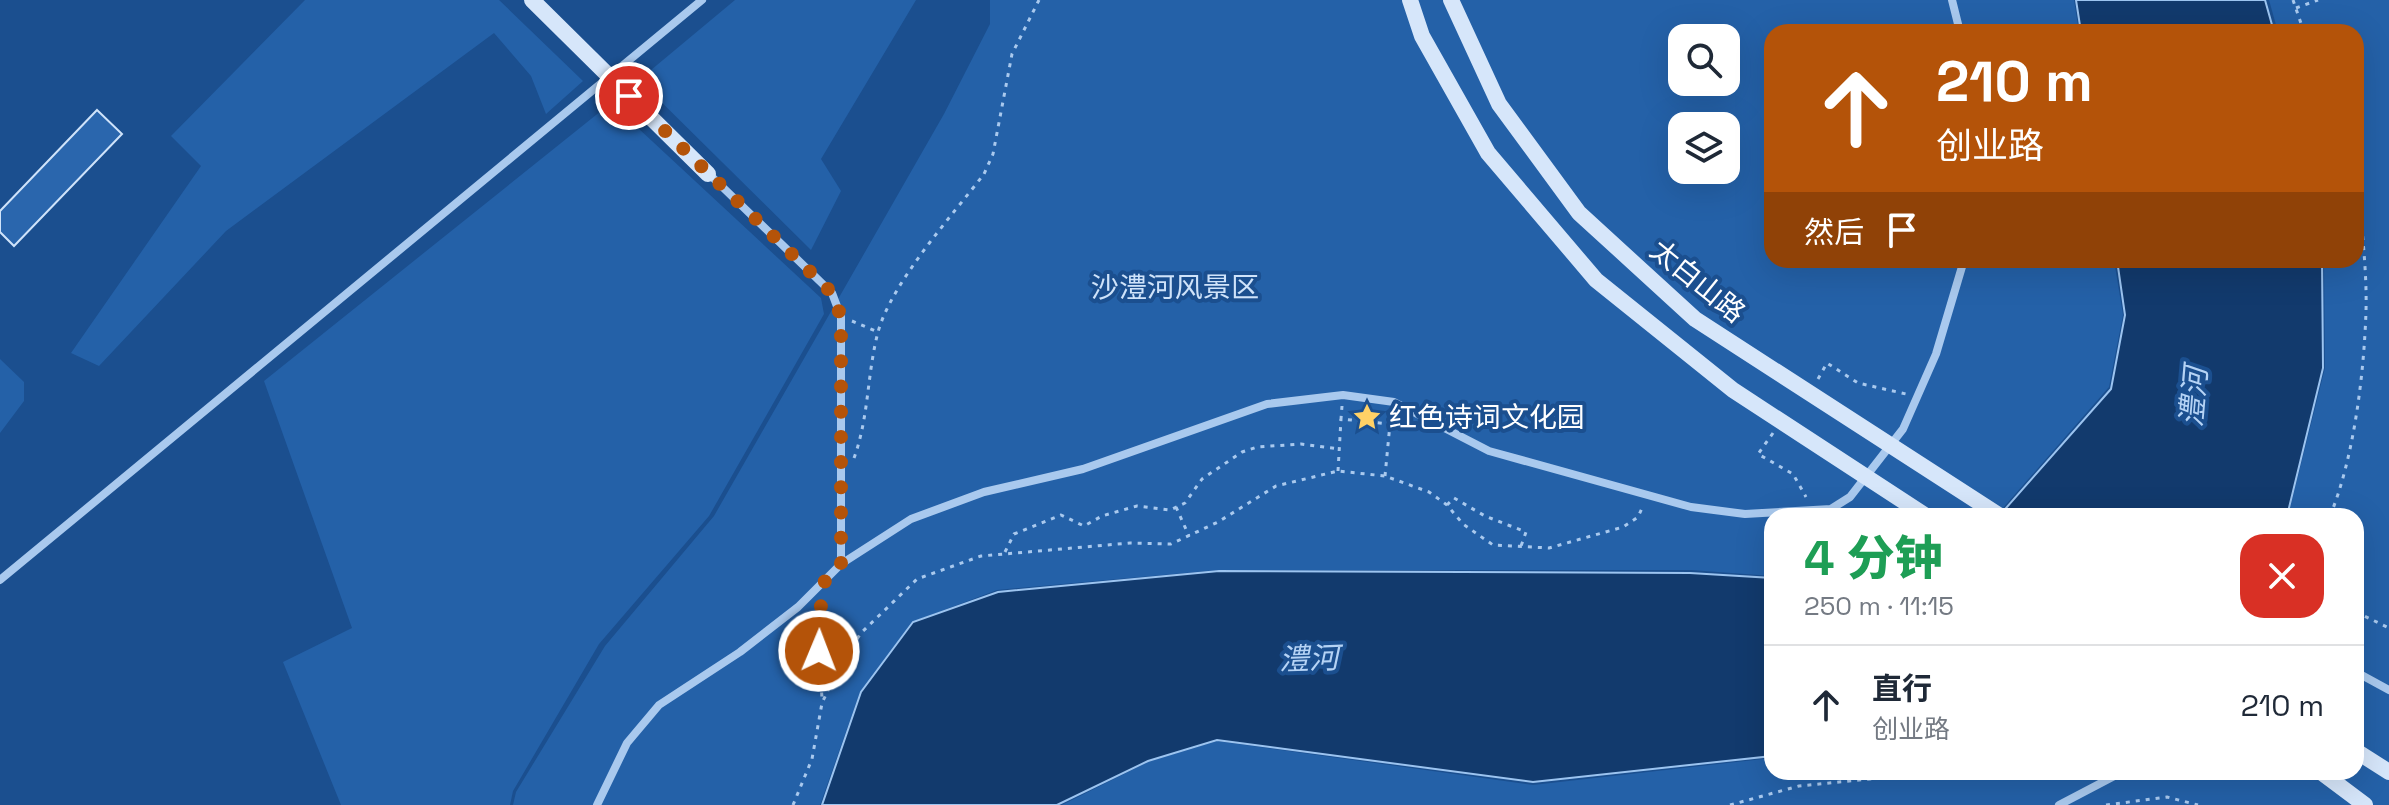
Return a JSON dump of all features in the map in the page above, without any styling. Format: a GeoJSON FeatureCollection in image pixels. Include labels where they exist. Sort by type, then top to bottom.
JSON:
{"type":"FeatureCollection","features":[{"type":"Feature","properties":{"kind":"main road"},"geometry":{"type":"LineString","coordinates":[[532,0],[708,174]]}},
{"type":"Feature","properties":{"kind":"main road"},"geometry":{"type":"LineString","coordinates":[[1410,0],[1422,36],[1488,153],[1596,280],[1733,390],[1914,508]]}},
{"type":"Feature","properties":{"kind":"main road","name":"太白山路"},"geometry":{"type":"LineString","coordinates":[[1451,0],[1499,104],[1579,213],[1695,319],[1988,508]]}},
{"type":"Feature","properties":{"kind":"main road"},"geometry":{"type":"LineString","coordinates":[[2364,756],[2389,772]]}},
{"type":"Feature","properties":{"kind":"main road"},"geometry":{"type":"LineString","coordinates":[[2332,780],[2365,805]]}},
{"type":"Feature","properties":{"kind":"street"},"geometry":{"type":"LineString","coordinates":[[0,580],[702,0]]}},
{"type":"Feature","properties":{"kind":"street"},"geometry":{"type":"LineString","coordinates":[[1952,0],[1958,24]]}},
{"type":"Feature","properties":{"kind":"street"},"geometry":{"type":"LineString","coordinates":[[708,174],[832,293],[841,317],[841,564]]}},
{"type":"Feature","properties":{"kind":"street"},"geometry":{"type":"LineString","coordinates":[[1833,508],[1850,497],[1903,429],[1936,354],[1962,268]]}},
{"type":"Feature","properties":{"kind":"street"},"geometry":{"type":"LineString","coordinates":[[597,805],[627,743],[659,705],[740,652],[798,607],[841,564],[911,519],[984,492],[1083,469],[1267,404],[1343,395],[1394,402],[1489,451],[1691,507],[1745,514],[1764,513]]}},
{"type":"Feature","properties":{"kind":"street"},"geometry":{"type":"LineString","coordinates":[[2364,676],[2389,690]]}},
{"type":"Feature","properties":{"kind":"street"},"geometry":{"type":"LineString","coordinates":[[2059,805],[2107,780]]}},
{"type":"Feature","properties":{"kind":"path"},"geometry":{"type":"LineString","coordinates":[[841,476],[852,464],[864,429],[878,332],[893,294],[984,174],[993,154],[1012,54],[1039,0]]}},
{"type":"Feature","properties":{"kind":"path"},"geometry":{"type":"LineString","coordinates":[[2293,0],[2301,24]]}},
{"type":"Feature","properties":{"kind":"path"},"geometry":{"type":"LineString","coordinates":[[2296,8],[2318,0]]}},
{"type":"Feature","properties":{"kind":"path"},"geometry":{"type":"LineString","coordinates":[[2333,508],[2356,413],[2366,311],[2363,268]]}},
{"type":"Feature","properties":{"kind":"path"},"geometry":{"type":"LineString","coordinates":[[841,317],[878,332]]}},
{"type":"Feature","properties":{"kind":"path"},"geometry":{"type":"LineString","coordinates":[[1827,363],[1858,383],[1917,399]]}},
{"type":"Feature","properties":{"kind":"path"},"geometry":{"type":"LineString","coordinates":[[1338,471],[1343,395]]}},
{"type":"Feature","properties":{"kind":"path"},"geometry":{"type":"LineString","coordinates":[[1385,476],[1394,402]]}},
{"type":"Feature","properties":{"kind":"path"},"geometry":{"type":"LineString","coordinates":[[1341,419],[1390,424]]}},
{"type":"Feature","properties":{"kind":"path"},"geometry":{"type":"LineString","coordinates":[[1781,422],[1758,454],[1793,474],[1812,508]]}},
{"type":"Feature","properties":{"kind":"path"},"geometry":{"type":"LineString","coordinates":[[1004,553],[1014,534],[1061,515],[1084,526],[1102,516],[1137,506],[1170,510],[1185,503],[1202,479],[1242,452],[1257,447],[1301,444],[1339,449]]}},
{"type":"Feature","properties":{"kind":"path"},"geometry":{"type":"LineString","coordinates":[[822,703],[841,663],[861,633],[917,579],[981,556],[1130,543],[1171,544],[1218,522],[1276,486],[1338,471],[1385,476],[1429,492],[1447,505],[1463,524],[1493,545],[1549,548],[1623,527],[1638,517],[1648,494]]}},
{"type":"Feature","properties":{"kind":"path"},"geometry":{"type":"LineString","coordinates":[[1447,505],[1454,498],[1485,516],[1526,532],[1521,547]]}},
{"type":"Feature","properties":{"kind":"path"},"geometry":{"type":"LineString","coordinates":[[1176,507],[1189,536]]}},
{"type":"Feature","properties":{"kind":"path"},"geometry":{"type":"LineString","coordinates":[[793,805],[812,759],[822,703],[818,625],[825,580]]}},
{"type":"Feature","properties":{"kind":"path"},"geometry":{"type":"LineString","coordinates":[[2364,616],[2389,628]]}},
{"type":"Feature","properties":{"kind":"path"},"geometry":{"type":"LineString","coordinates":[[1730,805],[1799,786],[1860,780]]}},
{"type":"Feature","properties":{"kind":"path"},"geometry":{"type":"LineString","coordinates":[[2106,805],[2167,797],[2198,805]]}},
{"type":"Feature","properties":{"kind":"green space"},"geometry":{"type":"Polygon","coordinates":[[[305,0],[499,0],[583,81],[546,114],[531,76],[494,33],[226,231],[99,366],[71,353],[201,166],[171,136],[305,0]]]}},
{"type":"Feature","properties":{"kind":"green space"},"geometry":{"type":"Polygon","coordinates":[[[735,0],[916,0],[821,159],[841,191],[811,250],[639,80],[735,0]]]}},
{"type":"Feature","properties":{"kind":"green space","name":"沙澧河风景区"},"geometry":{"type":"Polygon","coordinates":[[[990,0],[2074,0],[2078,24],[1764,24],[1764,268],[2115,268],[2123,315],[2109,387],[2003,508],[1764,508],[1764,575],[1691,570],[1218,570],[997,590],[912,622],[860,692],[820,805],[513,805],[516,792],[605,646],[714,516],[944,114],[990,24],[990,0]]]}},
{"type":"Feature","properties":{"kind":"green space"},"geometry":{"type":"Polygon","coordinates":[[[2269,0],[2389,0],[2389,805],[1062,805],[1148,762],[1217,741],[1533,785],[1764,759],[1764,780],[2364,780],[2364,508],[2290,508],[2325,368],[2324,268],[2364,268],[2364,24],[2276,24],[2269,0]]]}},
{"type":"Feature","properties":{"kind":"green space"},"geometry":{"type":"Polygon","coordinates":[[[611,103],[821,298],[824,314],[709,516],[599,644],[513,791],[510,805],[341,805],[283,662],[352,628],[264,381],[611,103]]]}},
{"type":"Feature","properties":{"kind":"green space"},"geometry":{"type":"Polygon","coordinates":[[[0,359],[24,382],[24,401],[0,433],[0,359]]]}},
{"type":"Feature","properties":{"kind":"water"},"geometry":{"type":"Polygon","coordinates":[[[2076,0],[2265,0],[2272,24],[2080,24],[2076,0]]]}},
{"type":"Feature","properties":{"kind":"water","name":"澧河"},"geometry":{"type":"Polygon","coordinates":[[[2118,268],[2322,268],[2323,368],[2289,508],[2006,508],[2111,389],[2125,315],[2118,268]]]}},
{"type":"Feature","properties":{"kind":"water","name":"澧河"},"geometry":{"type":"Polygon","coordinates":[[[1219,571],[1690,573],[1764,578],[1764,757],[1533,782],[1217,740],[1148,761],[1057,805],[822,805],[861,692],[913,622],[998,592],[1219,571]]]}},
{"type":"Feature","properties":{"kind":"building"},"geometry":{"type":"Polygon","coordinates":[[[97,110],[122,134],[14,246],[0,232],[0,211],[97,110]]]}},
{"type":"Feature","properties":{"kind":"place","name":"红色诗词文化园"},"geometry":{"type":"Point","coordinates":[1367,417]}},
{"type":"Feature","properties":{"kind":"route"},"geometry":{"type":"LineString","coordinates":[[629,96],[832,293],[841,317],[841,564],[825,580],[818,625],[819,651]]}}]}
